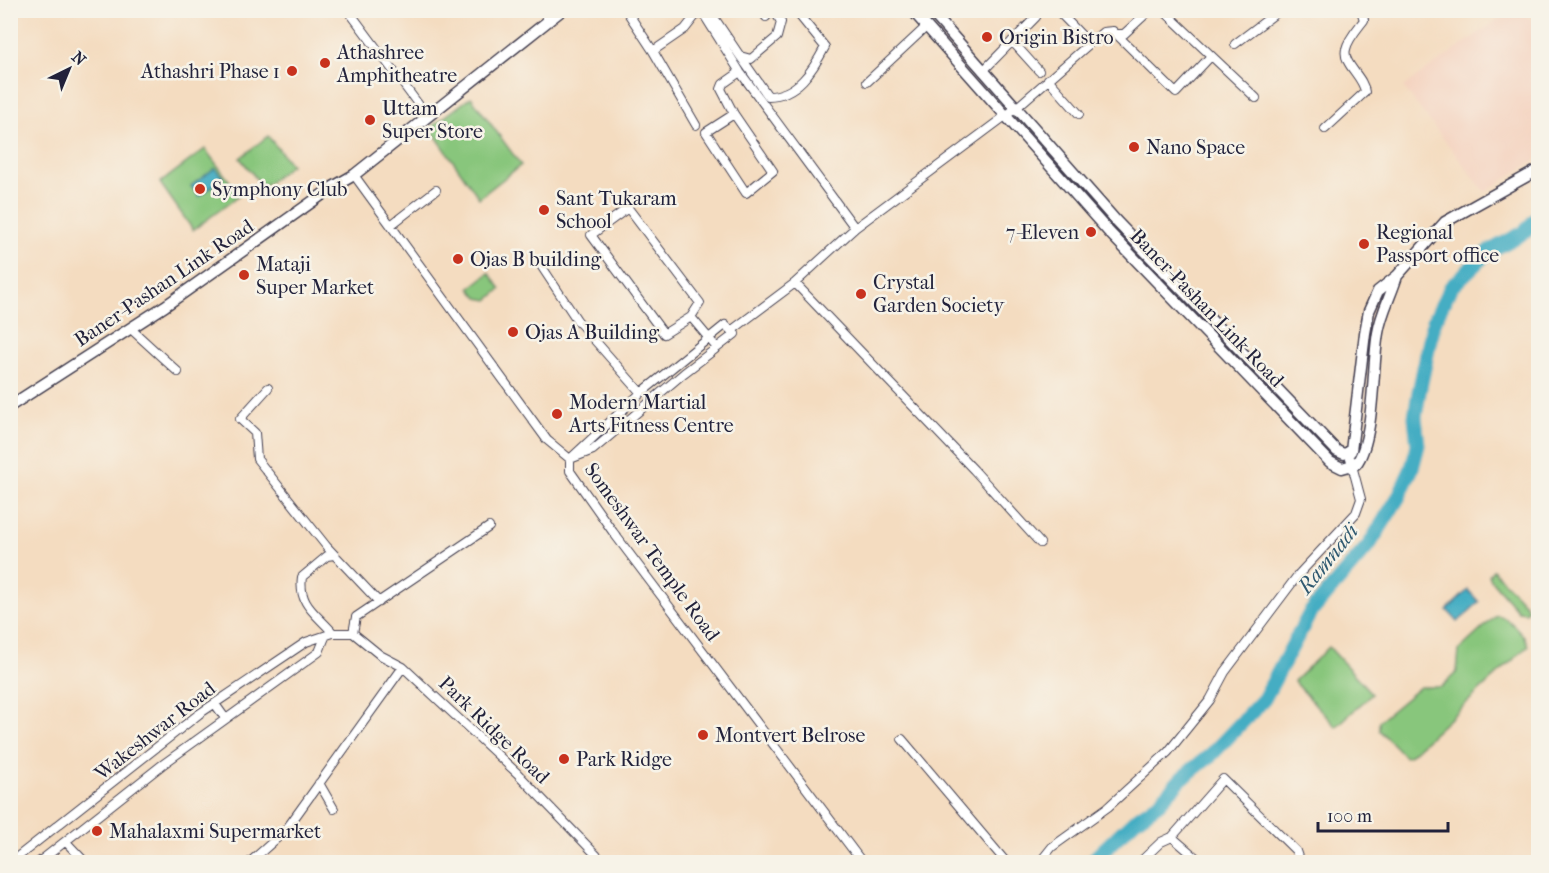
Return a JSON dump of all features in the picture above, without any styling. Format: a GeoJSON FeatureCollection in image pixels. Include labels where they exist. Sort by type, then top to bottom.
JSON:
{"type":"FeatureCollection","features":[{"type":"Feature","properties":{"kind":"street"},"geometry":{"type":"LineString","coordinates":[[348,10],[427,116]]}},
{"type":"Feature","properties":{"kind":"street"},"geometry":{"type":"LineString","coordinates":[[543,10],[549,21]]}},
{"type":"Feature","properties":{"kind":"street","name":"Baner-Pashan Link Road"},"geometry":{"type":"LineString","coordinates":[[10,406],[131,329],[333,187],[354,175],[562,10]]}},
{"type":"Feature","properties":{"kind":"street"},"geometry":{"type":"LineString","coordinates":[[626,10],[696,124]]}},
{"type":"Feature","properties":{"kind":"street"},"geometry":{"type":"LineString","coordinates":[[652,51],[685,29],[700,10],[740,72],[855,228]]}},
{"type":"Feature","properties":{"kind":"street"},"geometry":{"type":"LineString","coordinates":[[709,10],[768,96],[779,96],[791,90],[812,71],[825,46],[795,10]]}},
{"type":"Feature","properties":{"kind":"street"},"geometry":{"type":"LineString","coordinates":[[740,56],[751,59],[777,37],[781,22],[773,10],[766,17],[761,10]]}},
{"type":"Feature","properties":{"kind":"street","name":"Baner-Pashan Link Road"},"geometry":{"type":"LineString","coordinates":[[912,10],[1107,230],[1329,462],[1341,468],[1351,467]]}},
{"type":"Feature","properties":{"kind":"street","name":"Baner-Pashan Link Road"},"geometry":{"type":"LineString","coordinates":[[930,10],[1117,222],[1337,451],[1349,454]]}},
{"type":"Feature","properties":{"kind":"street"},"geometry":{"type":"LineString","coordinates":[[983,71],[1036,17],[1031,10]]}},
{"type":"Feature","properties":{"kind":"street"},"geometry":{"type":"LineString","coordinates":[[1057,10],[1089,43]]}},
{"type":"Feature","properties":{"kind":"street"},"geometry":{"type":"LineString","coordinates":[[1115,34],[1124,34],[1150,10]]}},
{"type":"Feature","properties":{"kind":"street"},"geometry":{"type":"LineString","coordinates":[[1163,10],[1256,98]]}},
{"type":"Feature","properties":{"kind":"street"},"geometry":{"type":"LineString","coordinates":[[1235,44],[1280,10]]}},
{"type":"Feature","properties":{"kind":"street"},"geometry":{"type":"LineString","coordinates":[[1325,129],[1365,93],[1360,77],[1346,57],[1346,49],[1364,20],[1361,10]]}},
{"type":"Feature","properties":{"kind":"street"},"geometry":{"type":"LineString","coordinates":[[867,82],[926,27]]}},
{"type":"Feature","properties":{"kind":"street"},"geometry":{"type":"LineString","coordinates":[[731,331],[795,283],[855,228],[1016,108],[1089,43],[1108,30],[1115,34],[1176,93],[1211,56]]}},
{"type":"Feature","properties":{"kind":"street"},"geometry":{"type":"LineString","coordinates":[[1012,41],[1040,71]]}},
{"type":"Feature","properties":{"kind":"street"},"geometry":{"type":"LineString","coordinates":[[734,114],[706,132],[746,193],[773,171],[734,114],[721,89],[723,84],[740,72]]}},
{"type":"Feature","properties":{"kind":"street"},"geometry":{"type":"LineString","coordinates":[[1048,79],[1079,114]]}},
{"type":"Feature","properties":{"kind":"street"},"geometry":{"type":"LineString","coordinates":[[1040,862],[1052,847],[1108,807],[1168,752],[1210,700],[1225,672],[1298,575],[1356,513],[1360,499],[1349,454],[1369,311],[1378,291],[1397,276],[1445,222],[1539,170]]}},
{"type":"Feature","properties":{"kind":"street","name":"Someshwar Temple Road"},"geometry":{"type":"LineString","coordinates":[[354,175],[547,440],[570,459],[570,471],[613,532],[862,862]]}},
{"type":"Feature","properties":{"kind":"street"},"geometry":{"type":"LineString","coordinates":[[391,225],[436,190]]}},
{"type":"Feature","properties":{"kind":"street"},"geometry":{"type":"LineString","coordinates":[[628,207],[700,303],[691,317],[664,334],[591,235],[628,207]]}},
{"type":"Feature","properties":{"kind":"street"},"geometry":{"type":"LineString","coordinates":[[542,267],[577,320],[641,393]]}},
{"type":"Feature","properties":{"kind":"street"},"geometry":{"type":"LineString","coordinates":[[1351,467],[1361,457],[1365,447],[1378,335],[1382,315],[1397,276]]}},
{"type":"Feature","properties":{"kind":"street"},"geometry":{"type":"LineString","coordinates":[[795,283],[1040,543]]}},
{"type":"Feature","properties":{"kind":"street"},"geometry":{"type":"LineString","coordinates":[[691,317],[717,348]]}},
{"type":"Feature","properties":{"kind":"street"},"geometry":{"type":"LineString","coordinates":[[725,325],[735,334],[684,373],[593,450],[570,459],[641,393],[725,325]]}},
{"type":"Feature","properties":{"kind":"street"},"geometry":{"type":"LineString","coordinates":[[131,329],[178,372]]}},
{"type":"Feature","properties":{"kind":"street"},"geometry":{"type":"LineString","coordinates":[[268,388],[240,419],[255,434],[257,459],[334,555],[379,602]]}},
{"type":"Feature","properties":{"kind":"street"},"geometry":{"type":"LineString","coordinates":[[353,633],[356,617],[489,527]]}},
{"type":"Feature","properties":{"kind":"street"},"geometry":{"type":"LineString","coordinates":[[329,635],[303,601],[300,591],[302,577],[327,556],[334,555]]}},
{"type":"Feature","properties":{"kind":"street","name":"Wakeshwar Road"},"geometry":{"type":"LineString","coordinates":[[11,862],[215,704],[308,640],[353,633]]}},
{"type":"Feature","properties":{"kind":"street","name":"Park Ridge Road"},"geometry":{"type":"LineString","coordinates":[[353,633],[380,655],[403,667],[517,773],[603,862]]}},
{"type":"Feature","properties":{"kind":"street","name":"Wakeshwar Road"},"geometry":{"type":"LineString","coordinates":[[39,862],[67,843],[162,765],[319,652],[329,635]]}},
{"type":"Feature","properties":{"kind":"street"},"geometry":{"type":"LineString","coordinates":[[250,862],[285,831],[403,667]]}},
{"type":"Feature","properties":{"kind":"street"},"geometry":{"type":"LineString","coordinates":[[215,704],[225,718]]}},
{"type":"Feature","properties":{"kind":"street"},"geometry":{"type":"LineString","coordinates":[[902,739],[1006,862]]}},
{"type":"Feature","properties":{"kind":"street"},"geometry":{"type":"LineString","coordinates":[[1140,862],[1161,842],[1172,837],[1223,779],[1296,851],[1298,857],[1295,862]]}},
{"type":"Feature","properties":{"kind":"street"},"geometry":{"type":"LineString","coordinates":[[319,783],[334,809]]}},
{"type":"Feature","properties":{"kind":"street"},"geometry":{"type":"LineString","coordinates":[[1172,837],[1202,862]]}},
{"type":"Feature","properties":{"kind":"street"},"geometry":{"type":"LineString","coordinates":[[67,843],[85,862]]}},
{"type":"Feature","properties":{"kind":"shaded area"},"geometry":{"type":"Polygon","coordinates":[[[1510,11],[1522,11],[1538,26],[1538,158],[1485,192],[1403,87],[1510,11]]]}},
{"type":"Feature","properties":{"kind":"green space"},"geometry":{"type":"Polygon","coordinates":[[[471,97],[521,165],[479,198],[430,128],[471,97]]]}},
{"type":"Feature","properties":{"kind":"green space"},"geometry":{"type":"Polygon","coordinates":[[[268,136],[291,165],[263,187],[240,158],[268,136]]]}},
{"type":"Feature","properties":{"kind":"green space","name":"Symphony Club"},"geometry":{"type":"Polygon","coordinates":[[[205,149],[240,195],[193,230],[160,183],[205,149]]]}},
{"type":"Feature","properties":{"kind":"green space"},"geometry":{"type":"Polygon","coordinates":[[[489,273],[501,289],[488,300],[478,298],[470,288],[489,273]]]}},
{"type":"Feature","properties":{"kind":"green space"},"geometry":{"type":"Polygon","coordinates":[[[1493,570],[1525,604],[1528,609],[1526,612],[1518,611],[1491,580],[1489,575],[1493,570]]]}},
{"type":"Feature","properties":{"kind":"green space"},"geometry":{"type":"Polygon","coordinates":[[[1497,615],[1516,627],[1528,646],[1409,756],[1405,757],[1379,730],[1379,721],[1420,687],[1441,687],[1457,672],[1459,650],[1497,615]]]}},
{"type":"Feature","properties":{"kind":"green space"},"geometry":{"type":"Polygon","coordinates":[[[1329,647],[1372,694],[1336,727],[1294,681],[1329,647]]]}},
{"type":"Feature","properties":{"kind":"water"},"geometry":{"type":"Polygon","coordinates":[[[215,168],[223,178],[199,197],[191,186],[215,168]]]}},
{"type":"Feature","properties":{"kind":"water"},"geometry":{"type":"Polygon","coordinates":[[[1468,590],[1479,602],[1458,622],[1447,610],[1468,590]]]}},
{"type":"Feature","properties":{"kind":"waterway","name":"Ramnadi"},"geometry":{"type":"LineString","coordinates":[[1091,862],[1135,820],[1159,803],[1182,778],[1211,755],[1264,699],[1310,613],[1369,545],[1398,498],[1412,468],[1418,445],[1415,417],[1434,321],[1451,287],[1488,252],[1525,232],[1538,217]]}},
{"type":"Feature","properties":{"kind":"place","name":"Origin Bistro"},"geometry":{"type":"Point","coordinates":[987,37]}},
{"type":"Feature","properties":{"kind":"place","name":"Athashree Amphitheatre"},"geometry":{"type":"Point","coordinates":[325,63]}},
{"type":"Feature","properties":{"kind":"place","name":"Athashri Phase 1"},"geometry":{"type":"Point","coordinates":[292,71]}},
{"type":"Feature","properties":{"kind":"place","name":"Uttam Super Store"},"geometry":{"type":"Point","coordinates":[370,120]}},
{"type":"Feature","properties":{"kind":"place","name":"Nano Space"},"geometry":{"type":"Point","coordinates":[1134,147]}},
{"type":"Feature","properties":{"kind":"place","name":"Symphony Club"},"geometry":{"type":"Point","coordinates":[200,189]}},
{"type":"Feature","properties":{"kind":"place","name":"Sant Tukaram School"},"geometry":{"type":"Point","coordinates":[544,210]}},
{"type":"Feature","properties":{"kind":"place","name":"7-Eleven"},"geometry":{"type":"Point","coordinates":[1091,232]}},
{"type":"Feature","properties":{"kind":"place","name":"Regional Passport office"},"geometry":{"type":"Point","coordinates":[1364,244]}},
{"type":"Feature","properties":{"kind":"place","name":"Ojas B building"},"geometry":{"type":"Point","coordinates":[458,259]}},
{"type":"Feature","properties":{"kind":"place","name":"Mataji Super Market"},"geometry":{"type":"Point","coordinates":[244,275]}},
{"type":"Feature","properties":{"kind":"place","name":"Crystal Garden Society"},"geometry":{"type":"Point","coordinates":[861,294]}},
{"type":"Feature","properties":{"kind":"place","name":"Ojas A Building"},"geometry":{"type":"Point","coordinates":[513,332]}},
{"type":"Feature","properties":{"kind":"place","name":"Modern Martial Arts Fitness Centre"},"geometry":{"type":"Point","coordinates":[557,414]}},
{"type":"Feature","properties":{"kind":"place","name":"Montvert Belrose"},"geometry":{"type":"Point","coordinates":[703,735]}},
{"type":"Feature","properties":{"kind":"place","name":"Park Ridge"},"geometry":{"type":"Point","coordinates":[564,759]}},
{"type":"Feature","properties":{"kind":"place","name":"Mahalaxmi Supermarket"},"geometry":{"type":"Point","coordinates":[97,831]}}]}
